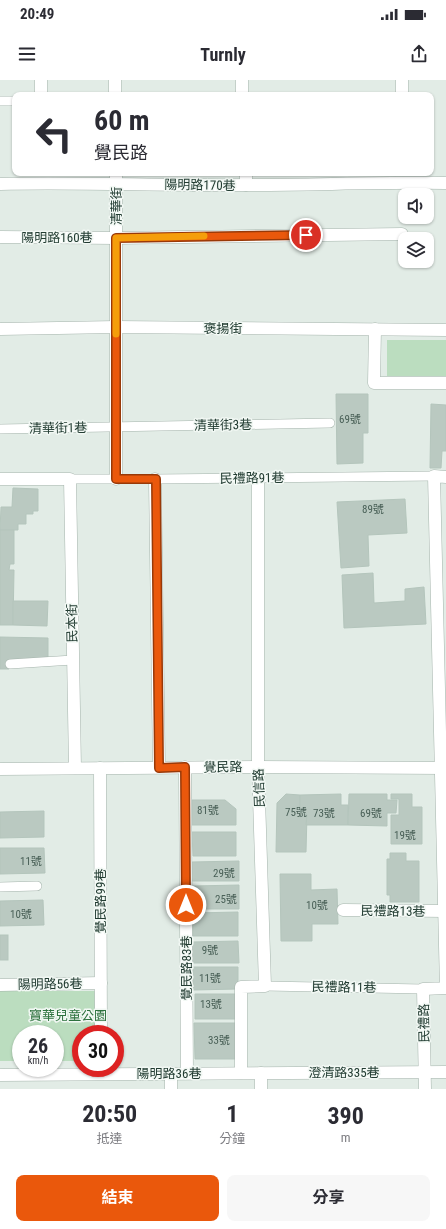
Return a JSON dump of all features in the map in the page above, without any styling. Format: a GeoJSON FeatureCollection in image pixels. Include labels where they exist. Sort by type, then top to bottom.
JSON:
{"type":"FeatureCollection","features":[{"type":"Feature","properties":{"kind":"street"},"geometry":{"type":"LineString","coordinates":[[41,80],[41,92]]}},
{"type":"Feature","properties":{"kind":"street"},"geometry":{"type":"LineString","coordinates":[[115,80],[115,92]]}},
{"type":"Feature","properties":{"kind":"street"},"geometry":{"type":"LineString","coordinates":[[242,80],[242,92]]}},
{"type":"Feature","properties":{"kind":"street"},"geometry":{"type":"LineString","coordinates":[[402,80],[402,92]]}},
{"type":"Feature","properties":{"kind":"street"},"geometry":{"type":"LineString","coordinates":[[246,176],[246,185]]}},
{"type":"Feature","properties":{"kind":"street","name":"陽明路170巷"},"geometry":{"type":"LineString","coordinates":[[0,184],[41,178],[116,178],[246,185],[400,178],[446,183]]}},
{"type":"Feature","properties":{"kind":"street","name":"清華街"},"geometry":{"type":"LineString","coordinates":[[116,178],[116,479]]}},
{"type":"Feature","properties":{"kind":"street","name":"陽明路160巷"},"geometry":{"type":"LineString","coordinates":[[0,237],[116,238],[398,234]]}},
{"type":"Feature","properties":{"kind":"street","name":"褒揚街"},"geometry":{"type":"LineString","coordinates":[[0,328],[116,327],[446,330]]}},
{"type":"Feature","properties":{"kind":"street"},"geometry":{"type":"LineString","coordinates":[[375,329],[374,383],[446,383]]}},
{"type":"Feature","properties":{"kind":"street","name":"民禮路"},"geometry":{"type":"LineString","coordinates":[[425,1089],[423,989],[446,988],[440,476]]}},
{"type":"Feature","properties":{"kind":"street","name":"民信路"},"geometry":{"type":"LineString","coordinates":[[258,478],[258,767],[265,986]]}},
{"type":"Feature","properties":{"kind":"street"},"geometry":{"type":"LineString","coordinates":[[0,479],[70,479]]}},
{"type":"Feature","properties":{"kind":"street","name":"民本街"},"geometry":{"type":"LineString","coordinates":[[70,479],[75,768]]}},
{"type":"Feature","properties":{"kind":"street"},"geometry":{"type":"LineString","coordinates":[[156,479],[159,768]]}},
{"type":"Feature","properties":{"kind":"street","name":"覺民路"},"geometry":{"type":"LineString","coordinates":[[0,769],[185,767],[443,768]]}},
{"type":"Feature","properties":{"kind":"street","name":"覺民路83巷"},"geometry":{"type":"LineString","coordinates":[[185,767],[187,1073]]}},
{"type":"Feature","properties":{"kind":"street","name":"覺民路99巷"},"geometry":{"type":"LineString","coordinates":[[100,768],[101,1025]]}},
{"type":"Feature","properties":{"kind":"street","name":"民禮路13巷"},"geometry":{"type":"LineString","coordinates":[[343,910],[445,911]]}},
{"type":"Feature","properties":{"kind":"street","name":"陽明路56巷"},"geometry":{"type":"LineString","coordinates":[[0,985],[101,982]]}},
{"type":"Feature","properties":{"kind":"street"},"geometry":{"type":"LineString","coordinates":[[241,1073],[241,986],[265,986]]}},
{"type":"Feature","properties":{"kind":"street","name":"陽明路36巷"},"geometry":{"type":"LineString","coordinates":[[0,1075],[72,1072]]}},
{"type":"Feature","properties":{"kind":"street","name":"陽明路36巷"},"geometry":{"type":"LineString","coordinates":[[124,1072],[241,1073]]}},
{"type":"Feature","properties":{"kind":"street","name":"澄清路335巷"},"geometry":{"type":"LineString","coordinates":[[241,1073],[446,1072]]}},
{"type":"Feature","properties":{"kind":"street"},"geometry":{"type":"LineString","coordinates":[[171,1073],[171,1089]]}},
{"type":"Feature","properties":{"kind":"street"},"geometry":{"type":"LineString","coordinates":[[261,1073],[261,1089]]}},
{"type":"Feature","properties":{"kind":"lane"},"geometry":{"type":"LineString","coordinates":[[0,100],[12,100]]}},
{"type":"Feature","properties":{"kind":"lane","name":"清華街3巷"},"geometry":{"type":"LineString","coordinates":[[116,427],[330,423]]}},
{"type":"Feature","properties":{"kind":"lane","name":"清華街1巷"},"geometry":{"type":"LineString","coordinates":[[0,429],[116,427]]}},
{"type":"Feature","properties":{"kind":"lane","name":"民禮路91巷"},"geometry":{"type":"LineString","coordinates":[[70,479],[440,476]]}},
{"type":"Feature","properties":{"kind":"lane"},"geometry":{"type":"LineString","coordinates":[[10,664],[73,660]]}},
{"type":"Feature","properties":{"kind":"lane"},"geometry":{"type":"LineString","coordinates":[[0,887],[37,886]]}},
{"type":"Feature","properties":{"kind":"lane","name":"民禮路11巷"},"geometry":{"type":"LineString","coordinates":[[265,986],[423,989]]}},
{"type":"Feature","properties":{"kind":"green space"},"geometry":{"type":"Polygon","coordinates":[[[387,340],[446,340],[446,376],[387,376],[387,340]]]}},
{"type":"Feature","properties":{"kind":"green space","name":"寶華兒童公園"},"geometry":{"type":"Polygon","coordinates":[[[0,991],[96,991],[97,1025],[72,1025],[72,1061],[64,1061],[64,1025],[12,1025],[12,1061],[0,1061],[0,991]]]}},
{"type":"Feature","properties":{"kind":"building"},"geometry":{"type":"Polygon","coordinates":[[[336,394],[368,394],[368,433],[363,433],[363,463],[337,464],[336,394]]]}},
{"type":"Feature","properties":{"kind":"building"},"geometry":{"type":"Polygon","coordinates":[[[431,404],[446,405],[446,451],[442,451],[441,468],[430,468],[431,404]]]}},
{"type":"Feature","properties":{"kind":"building"},"geometry":{"type":"Polygon","coordinates":[[[13,488],[38,489],[38,511],[33,511],[33,514],[26,514],[26,524],[18,524],[18,530],[0,530],[1,507],[12,507],[13,488]]]}},
{"type":"Feature","properties":{"kind":"building"},"geometry":{"type":"Polygon","coordinates":[[[405,499],[407,533],[368,535],[369,566],[341,568],[337,502],[405,499]]]}},
{"type":"Feature","properties":{"kind":"building"},"geometry":{"type":"Polygon","coordinates":[[[0,530],[14,530],[14,564],[10,564],[9,570],[14,570],[13,625],[0,625],[0,530]]]}},
{"type":"Feature","properties":{"kind":"building"},"geometry":{"type":"Polygon","coordinates":[[[373,573],[374,603],[405,601],[405,589],[424,587],[426,624],[344,628],[342,575],[373,573]]]}},
{"type":"Feature","properties":{"kind":"building"},"geometry":{"type":"Polygon","coordinates":[[[13,601],[48,601],[47,626],[13,625],[13,601]]]}},
{"type":"Feature","properties":{"kind":"building"},"geometry":{"type":"Polygon","coordinates":[[[0,637],[48,638],[48,661],[9,660],[9,669],[0,669],[0,637]]]}},
{"type":"Feature","properties":{"kind":"building"},"geometry":{"type":"Polygon","coordinates":[[[286,794],[300,795],[300,813],[307,814],[306,852],[276,852],[277,803],[286,794]]]}},
{"type":"Feature","properties":{"kind":"building"},"geometry":{"type":"Polygon","coordinates":[[[341,794],[341,805],[348,805],[348,825],[306,825],[307,814],[300,813],[300,795],[341,794]]]}},
{"type":"Feature","properties":{"kind":"building"},"geometry":{"type":"Polygon","coordinates":[[[349,794],[387,794],[387,800],[397,800],[396,813],[387,813],[387,826],[348,825],[349,794]]]}},
{"type":"Feature","properties":{"kind":"building"},"geometry":{"type":"Polygon","coordinates":[[[391,794],[412,794],[412,807],[422,807],[422,844],[391,844],[391,815],[399,815],[399,799],[391,799],[391,794]]]}},
{"type":"Feature","properties":{"kind":"building"},"geometry":{"type":"Polygon","coordinates":[[[192,800],[225,800],[236,809],[236,825],[192,825],[192,800]]]}},
{"type":"Feature","properties":{"kind":"building"},"geometry":{"type":"Polygon","coordinates":[[[44,811],[44,837],[0,838],[0,812],[44,811]]]}},
{"type":"Feature","properties":{"kind":"building"},"geometry":{"type":"Polygon","coordinates":[[[192,832],[236,832],[236,856],[193,856],[192,832]]]}},
{"type":"Feature","properties":{"kind":"building"},"geometry":{"type":"Polygon","coordinates":[[[0,848],[44,848],[45,873],[0,874],[0,848]]]}},
{"type":"Feature","properties":{"kind":"building"},"geometry":{"type":"Polygon","coordinates":[[[390,853],[406,853],[406,861],[419,861],[419,902],[390,902],[390,895],[387,895],[387,859],[390,859],[390,853]]]}},
{"type":"Feature","properties":{"kind":"building"},"geometry":{"type":"Polygon","coordinates":[[[239,861],[239,881],[192,881],[192,862],[239,861]]]}},
{"type":"Feature","properties":{"kind":"building"},"geometry":{"type":"Polygon","coordinates":[[[280,874],[311,874],[311,890],[337,889],[338,924],[312,924],[312,941],[281,941],[280,874]]]}},
{"type":"Feature","properties":{"kind":"building"},"geometry":{"type":"Polygon","coordinates":[[[239,885],[239,909],[192,909],[193,886],[239,885]]]}},
{"type":"Feature","properties":{"kind":"building"},"geometry":{"type":"Polygon","coordinates":[[[43,900],[44,925],[0,926],[0,901],[43,900]]]}},
{"type":"Feature","properties":{"kind":"building"},"geometry":{"type":"Polygon","coordinates":[[[238,912],[238,936],[193,936],[193,913],[238,912]]]}},
{"type":"Feature","properties":{"kind":"building"},"geometry":{"type":"Polygon","coordinates":[[[0,935],[8,935],[8,960],[0,960],[0,935]]]}},
{"type":"Feature","properties":{"kind":"building"},"geometry":{"type":"Polygon","coordinates":[[[238,941],[239,963],[192,963],[192,942],[238,941]]]}},
{"type":"Feature","properties":{"kind":"building"},"geometry":{"type":"Polygon","coordinates":[[[193,967],[238,967],[238,989],[193,990],[193,967]]]}},
{"type":"Feature","properties":{"kind":"building"},"geometry":{"type":"Polygon","coordinates":[[[195,994],[240,994],[239,1019],[195,1019],[195,994]]]}},
{"type":"Feature","properties":{"kind":"building"},"geometry":{"type":"Polygon","coordinates":[[[194,1023],[242,1023],[242,1059],[195,1059],[194,1023]]]}},
{"type":"Feature","properties":{"kind":"slow traffic"},"geometry":{"type":"LineString","coordinates":[[116,334],[116,238],[204,236]]}},
{"type":"Feature","properties":{"kind":"route"},"geometry":{"type":"LineString","coordinates":[[186,905],[185,767],[159,768],[156,479],[116,479],[116,238],[306,235]]}}]}
